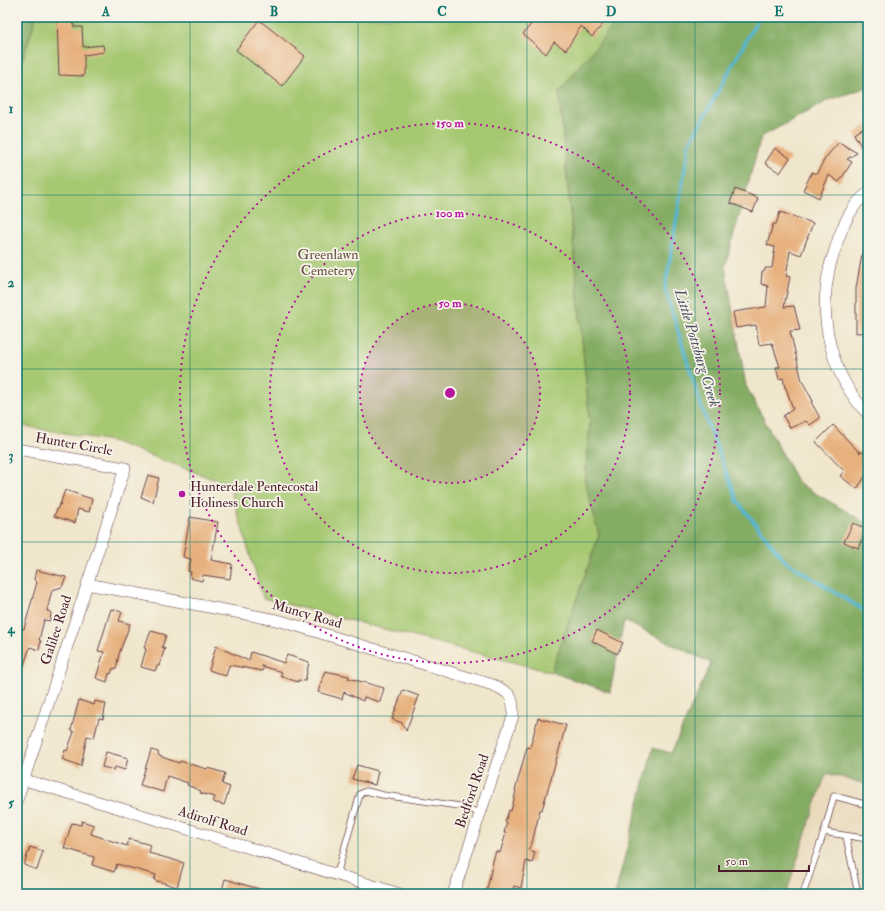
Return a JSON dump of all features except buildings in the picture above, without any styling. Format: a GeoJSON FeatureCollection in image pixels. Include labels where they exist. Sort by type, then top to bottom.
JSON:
{"type":"FeatureCollection","features":[{"type":"Feature","properties":{"kind":"street"},"geometry":{"type":"LineString","coordinates":[[868,192],[857,203],[845,222],[836,245],[829,270],[826,294],[826,316],[829,342],[837,366],[850,392],[859,405],[868,414]]}},
{"type":"Feature","properties":{"kind":"street","name":"Hunter Circle"},"geometry":{"type":"LineString","coordinates":[[17,449],[125,468]]}},
{"type":"Feature","properties":{"kind":"street","name":"Galilee Road"},"geometry":{"type":"LineString","coordinates":[[17,800],[20,779],[125,468]]}},
{"type":"Feature","properties":{"kind":"street","name":"Muncy Road"},"geometry":{"type":"LineString","coordinates":[[87,584],[281,622],[493,685],[504,689],[511,697]]}},
{"type":"Feature","properties":{"kind":"street","name":"Bedford Road"},"geometry":{"type":"LineString","coordinates":[[453,894],[513,716],[511,697]]}},
{"type":"Feature","properties":{"kind":"street","name":"Adirolf Road"},"geometry":{"type":"LineString","coordinates":[[20,779],[400,894]]}},
{"type":"Feature","properties":{"kind":"lane"},"geometry":{"type":"LineString","coordinates":[[337,874],[360,794],[366,791],[383,795],[460,806],[480,813]]}},
{"type":"Feature","properties":{"kind":"lane"},"geometry":{"type":"LineString","coordinates":[[803,894],[824,832],[834,796],[868,805]]}},
{"type":"Feature","properties":{"kind":"lane"},"geometry":{"type":"LineString","coordinates":[[824,832],[868,839]]}},
{"type":"Feature","properties":{"kind":"lane"},"geometry":{"type":"LineString","coordinates":[[846,836],[858,894]]}},
{"type":"Feature","properties":{"kind":"shaded area"},"geometry":{"type":"Polygon","coordinates":[[[827,772],[868,785],[868,894],[786,894],[820,790],[827,772]]]}},
{"type":"Feature","properties":{"kind":"green space"},"geometry":{"type":"Polygon","coordinates":[[[17,17],[36,17],[17,78],[17,17]]]}},
{"type":"Feature","properties":{"kind":"green space","name":"Greenlawn Cemetery"},"geometry":{"type":"Polygon","coordinates":[[[36,17],[620,17],[559,93],[590,425],[585,480],[599,535],[551,672],[263,598],[229,485],[112,441],[17,425],[17,78],[36,17]]]}},
{"type":"Feature","properties":{"kind":"green space"},"geometry":{"type":"Polygon","coordinates":[[[620,17],[868,17],[868,87],[829,100],[761,137],[725,267],[746,386],[798,483],[868,524],[868,785],[827,773],[786,894],[615,894],[653,748],[671,753],[711,663],[624,621],[610,692],[551,672],[599,535],[585,480],[590,425],[559,92],[620,17]]]}},
{"type":"Feature","properties":{"kind":"waterway","name":"Little Pottsburg Creek"},"geometry":{"type":"LineString","coordinates":[[759,17],[689,144],[665,289],[703,412],[738,502],[785,561],[868,613]]}},
{"type":"Feature","properties":{"kind":"place","name":"Hunterdale Pentecostal Holiness Church"},"geometry":{"type":"Point","coordinates":[182,494]}}]}
